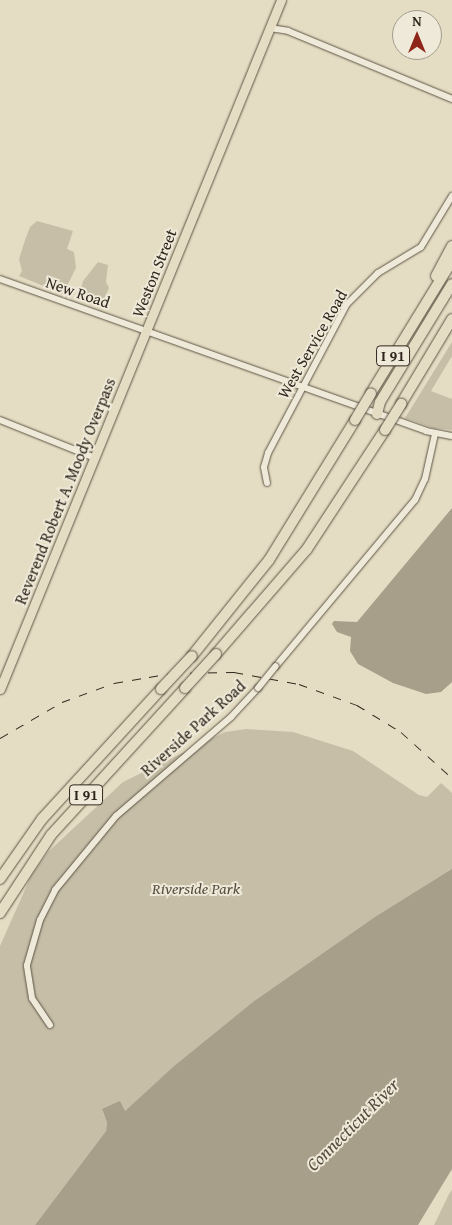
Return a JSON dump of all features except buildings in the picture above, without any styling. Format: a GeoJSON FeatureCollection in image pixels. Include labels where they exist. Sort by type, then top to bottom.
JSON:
{"type":"FeatureCollection","features":[{"type":"Feature","properties":{"kind":"highway"},"geometry":{"type":"LineString","coordinates":[[416,320],[422,302],[452,246]]}},
{"type":"Feature","properties":{"kind":"highway","name":"I 91"},"geometry":{"type":"LineString","coordinates":[[0,879],[42,819],[192,656],[269,560],[452,262]]}},
{"type":"Feature","properties":{"kind":"highway"},"geometry":{"type":"LineString","coordinates":[[377,414],[380,402],[452,284]]}},
{"type":"Feature","properties":{"kind":"highway"},"geometry":{"type":"LineString","coordinates":[[377,414],[386,406],[452,295]]}},
{"type":"Feature","properties":{"kind":"highway","name":"I 91"},"geometry":{"type":"LineString","coordinates":[[0,913],[51,834],[216,654],[302,555],[339,504],[452,319]]}},
{"type":"Feature","properties":{"kind":"highway"},"geometry":{"type":"LineString","coordinates":[[441,338],[452,329]]}},
{"type":"Feature","properties":{"kind":"main road","name":"Weston Street"},"geometry":{"type":"LineString","coordinates":[[147,331],[281,0]]}},
{"type":"Feature","properties":{"kind":"main road","name":"Reverend Robert A. Moody Overpass"},"geometry":{"type":"LineString","coordinates":[[0,689],[147,331]]}},
{"type":"Feature","properties":{"kind":"street"},"geometry":{"type":"LineString","coordinates":[[270,28],[288,31],[452,99]]}},
{"type":"Feature","properties":{"kind":"street","name":"West Service Road"},"geometry":{"type":"LineString","coordinates":[[267,483],[264,467],[268,453],[347,304],[378,273],[421,247],[452,196]]}},
{"type":"Feature","properties":{"kind":"street","name":"New Road"},"geometry":{"type":"LineString","coordinates":[[0,279],[147,331]]}},
{"type":"Feature","properties":{"kind":"street","name":"Weston Street"},"geometry":{"type":"LineString","coordinates":[[147,331],[435,434],[452,436]]}},
{"type":"Feature","properties":{"kind":"street"},"geometry":{"type":"LineString","coordinates":[[0,420],[95,458]]}},
{"type":"Feature","properties":{"kind":"street","name":"Riverside Park Road"},"geometry":{"type":"LineString","coordinates":[[50,1025],[32,998],[27,965],[40,920],[55,890],[116,816],[231,718],[415,500],[425,479],[435,434]]}},
{"type":"Feature","properties":{"kind":"green space"},"geometry":{"type":"Polygon","coordinates":[[[37,221],[73,231],[67,249],[74,252],[76,268],[63,294],[19,276],[22,271],[19,259],[25,240],[30,227],[37,221]]]}},
{"type":"Feature","properties":{"kind":"green space"},"geometry":{"type":"Polygon","coordinates":[[[98,262],[108,265],[106,282],[109,288],[101,306],[79,297],[83,281],[98,262]]]}},
{"type":"Feature","properties":{"kind":"green space"},"geometry":{"type":"Polygon","coordinates":[[[452,342],[452,356],[431,391],[452,399],[452,430],[433,428],[405,418],[452,342]]]}},
{"type":"Feature","properties":{"kind":"green space","name":"Riverside Park"},"geometry":{"type":"Polygon","coordinates":[[[246,729],[293,732],[353,751],[419,795],[427,797],[441,783],[452,793],[452,885],[159,1080],[124,1112],[102,1110],[107,1123],[106,1131],[35,1225],[0,1225],[0,946],[31,876],[48,852],[123,782],[225,732],[246,729]]]}},
{"type":"Feature","properties":{"kind":"green space"},"geometry":{"type":"Polygon","coordinates":[[[452,1190],[452,1225],[434,1225],[449,1194],[452,1190]]]}},
{"type":"Feature","properties":{"kind":"water"},"geometry":{"type":"Polygon","coordinates":[[[452,508],[452,682],[441,692],[426,694],[393,683],[358,664],[350,651],[351,637],[337,632],[332,624],[334,621],[357,622],[452,508]]]}},
{"type":"Feature","properties":{"kind":"water","name":"Connecticut River"},"geometry":{"type":"Polygon","coordinates":[[[452,869],[452,1169],[418,1225],[35,1225],[106,1131],[107,1123],[102,1109],[120,1101],[125,1111],[173,1067],[253,1002],[375,917],[452,869]]]}},
{"type":"Feature","properties":{"kind":"railway"},"geometry":{"type":"LineString","coordinates":[[0,738],[62,702],[114,683],[172,673],[234,672],[299,684],[357,705],[401,732],[452,778]]}}]}
